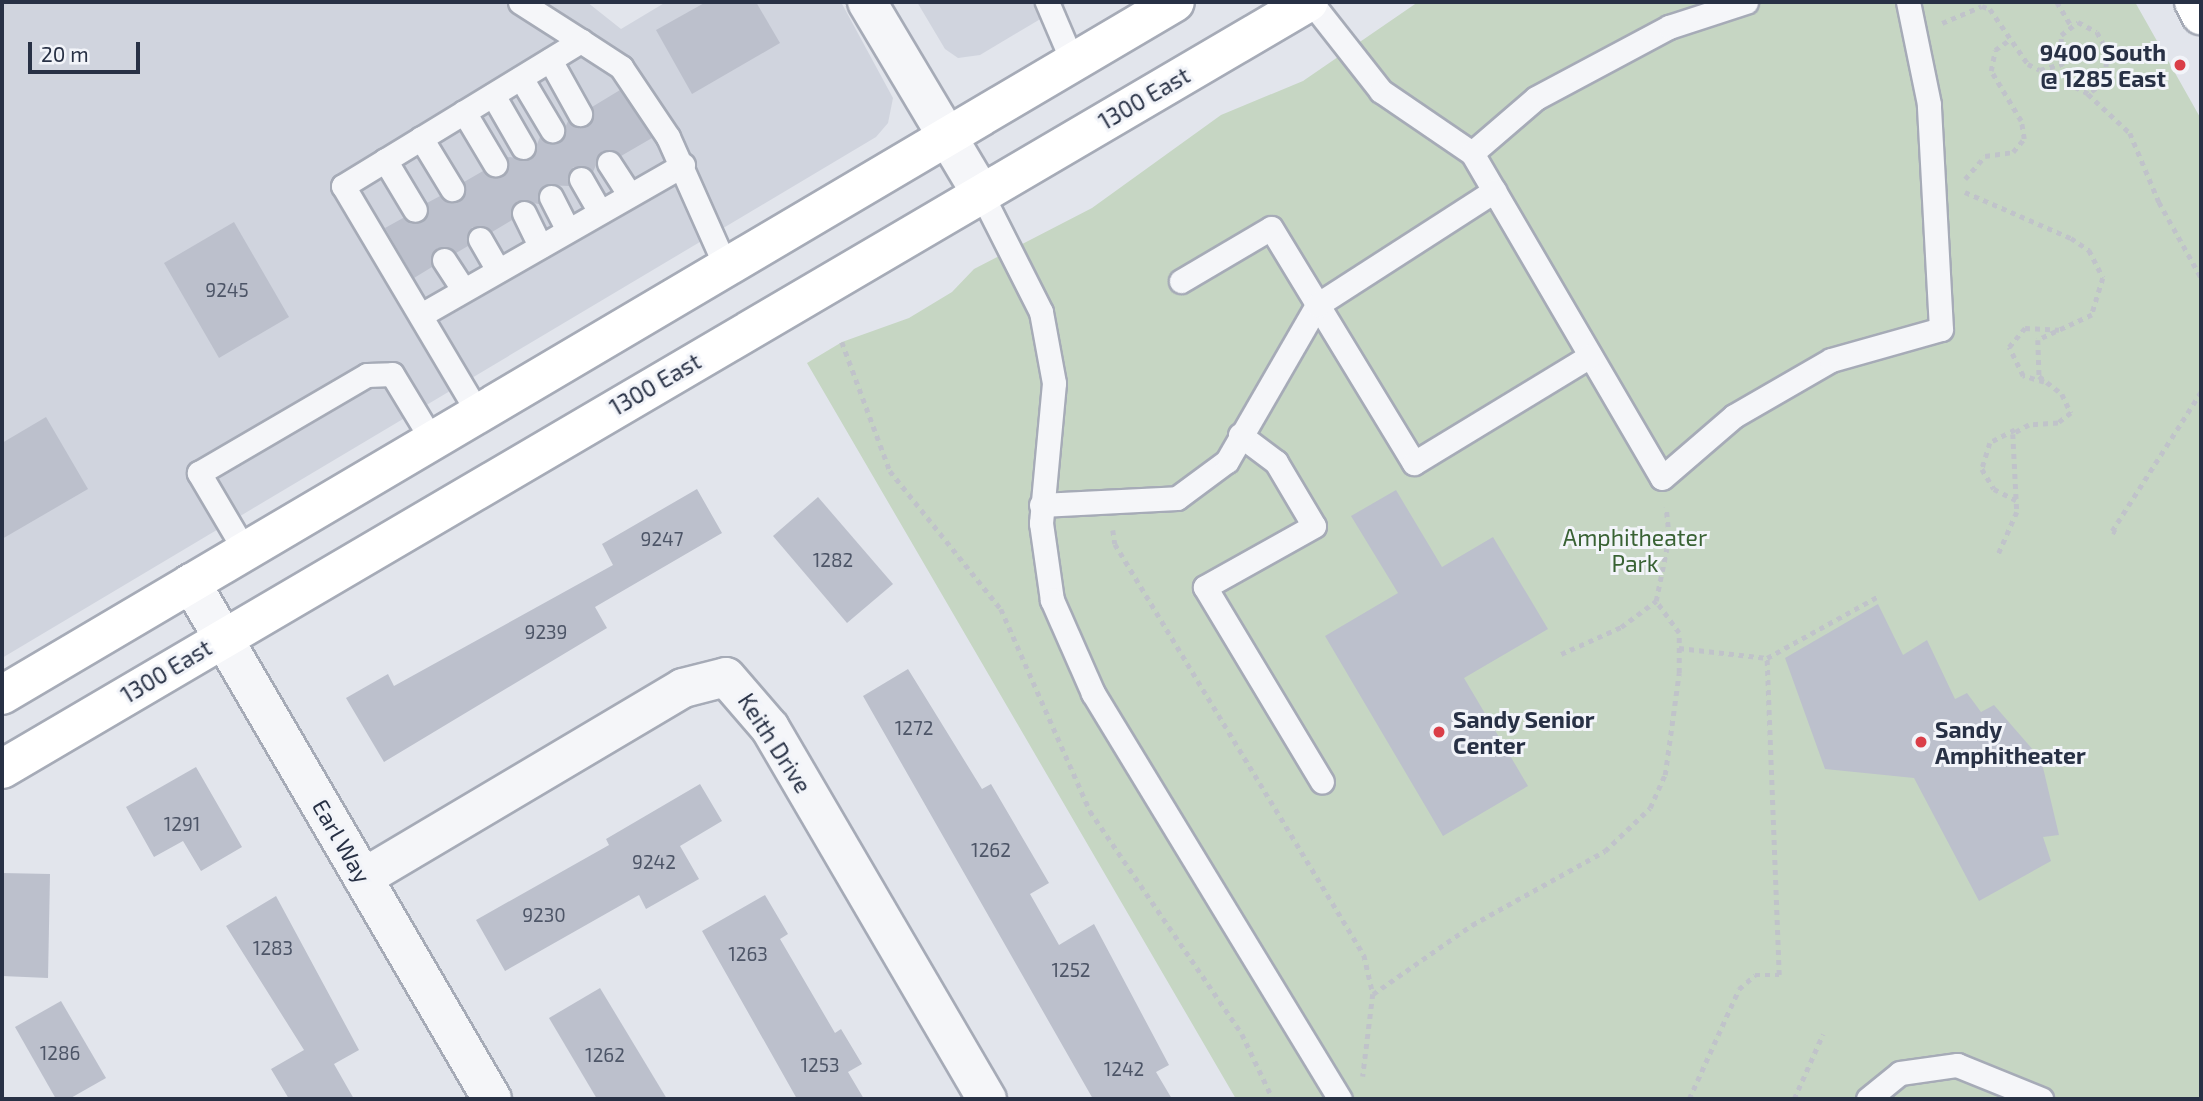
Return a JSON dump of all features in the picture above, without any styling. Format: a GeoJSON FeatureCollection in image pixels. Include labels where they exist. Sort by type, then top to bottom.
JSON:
{"type":"FeatureCollection","features":[{"type":"Feature","properties":{"kind":"main road"},"geometry":{"type":"LineString","coordinates":[[2,695],[725,265],[949,139],[1175,2]]}},
{"type":"Feature","properties":{"kind":"main road","name":"1300 East"},"geometry":{"type":"LineString","coordinates":[[2,769],[1310,2]]}},
{"type":"Feature","properties":{"kind":"main road"},"geometry":{"type":"LineString","coordinates":[[2194,2],[2201,15]]}},
{"type":"Feature","properties":{"kind":"street"},"geometry":{"type":"LineString","coordinates":[[867,2],[981,193]]}},
{"type":"Feature","properties":{"kind":"street","name":"Earl Way"},"geometry":{"type":"LineString","coordinates":[[191,583],[492,1099]]}},
{"type":"Feature","properties":{"kind":"street","name":"Keith Drive"},"geometry":{"type":"LineString","coordinates":[[363,878],[683,688],[726,677],[770,728],[987,1099]]}},
{"type":"Feature","properties":{"kind":"lane"},"geometry":{"type":"LineString","coordinates":[[520,2],[621,67],[683,165],[725,265]]}},
{"type":"Feature","properties":{"kind":"lane"},"geometry":{"type":"LineString","coordinates":[[1047,2],[1073,63]]}},
{"type":"Feature","properties":{"kind":"lane"},"geometry":{"type":"LineString","coordinates":[[1310,2],[1381,91],[1472,153],[1662,478],[1734,416],[1831,360],[1941,329],[1941,185],[1929,104],[1910,13]]}},
{"type":"Feature","properties":{"kind":"lane"},"geometry":{"type":"LineString","coordinates":[[1472,153],[1536,97],[1669,27],[1746,2]]}},
{"type":"Feature","properties":{"kind":"lane"},"geometry":{"type":"LineString","coordinates":[[478,413],[343,186],[581,41]]}},
{"type":"Feature","properties":{"kind":"lane"},"geometry":{"type":"LineString","coordinates":[[550,60],[580,114]]}},
{"type":"Feature","properties":{"kind":"lane"},"geometry":{"type":"LineString","coordinates":[[521,78],[552,130]]}},
{"type":"Feature","properties":{"kind":"lane"},"geometry":{"type":"LineString","coordinates":[[492,95],[523,147]]}},
{"type":"Feature","properties":{"kind":"lane"},"geometry":{"type":"LineString","coordinates":[[464,112],[495,164]]}},
{"type":"Feature","properties":{"kind":"lane"},"geometry":{"type":"LineString","coordinates":[[421,138],[452,189]]}},
{"type":"Feature","properties":{"kind":"lane"},"geometry":{"type":"LineString","coordinates":[[385,160],[415,211]]}},
{"type":"Feature","properties":{"kind":"lane"},"geometry":{"type":"LineString","coordinates":[[609,163],[630,195]]}},
{"type":"Feature","properties":{"kind":"lane"},"geometry":{"type":"LineString","coordinates":[[421,315],[683,165]]}},
{"type":"Feature","properties":{"kind":"lane"},"geometry":{"type":"LineString","coordinates":[[581,180],[600,212]]}},
{"type":"Feature","properties":{"kind":"lane"},"geometry":{"type":"LineString","coordinates":[[1041,505],[1110,504],[1177,498],[1227,461],[1317,305],[1494,191]]}},
{"type":"Feature","properties":{"kind":"lane"},"geometry":{"type":"LineString","coordinates":[[981,193],[1041,312],[1054,383],[1041,505],[1052,600],[1093,692],[1340,1099]]}},
{"type":"Feature","properties":{"kind":"lane"},"geometry":{"type":"LineString","coordinates":[[551,197],[568,230]]}},
{"type":"Feature","properties":{"kind":"lane"},"geometry":{"type":"LineString","coordinates":[[524,213],[540,246]]}},
{"type":"Feature","properties":{"kind":"lane"},"geometry":{"type":"LineString","coordinates":[[1181,281],[1271,228],[1414,463],[1590,356]]}},
{"type":"Feature","properties":{"kind":"lane"},"geometry":{"type":"LineString","coordinates":[[480,239],[498,270]]}},
{"type":"Feature","properties":{"kind":"lane"},"geometry":{"type":"LineString","coordinates":[[444,260],[463,289]]}},
{"type":"Feature","properties":{"kind":"lane"},"geometry":{"type":"LineString","coordinates":[[244,551],[199,473],[367,375],[392,374],[432,440]]}},
{"type":"Feature","properties":{"kind":"lane"},"geometry":{"type":"LineString","coordinates":[[1240,435],[1276,463],[1314,526],[1205,587],[1322,782]]}},
{"type":"Feature","properties":{"kind":"lane"},"geometry":{"type":"LineString","coordinates":[[1868,1099],[1900,1073],[1957,1065],[2042,1099]]}},
{"type":"Feature","properties":{"kind":"path"},"geometry":{"type":"LineString","coordinates":[[2057,2],[2070,24],[2097,32],[2108,52],[2104,83],[2088,94]]}},
{"type":"Feature","properties":{"kind":"path"},"geometry":{"type":"LineString","coordinates":[[1910,13],[1954,21],[1982,6],[1997,14],[2011,39],[2033,67],[2061,64]]}},
{"type":"Feature","properties":{"kind":"path"},"geometry":{"type":"LineString","coordinates":[[2070,24],[2061,35],[2061,64],[2070,85],[2088,94],[2130,133],[2159,202],[2201,277]]}},
{"type":"Feature","properties":{"kind":"path"},"geometry":{"type":"LineString","coordinates":[[1941,185],[1966,178],[1985,156],[2013,152],[2024,139],[2021,121],[1991,71],[1995,50],[2011,39]]}},
{"type":"Feature","properties":{"kind":"path"},"geometry":{"type":"LineString","coordinates":[[1941,185],[2089,250],[2103,278],[2099,307],[2038,340],[2035,357],[2045,382],[2071,413],[2058,423],[2019,429],[1997,436],[1982,455],[1989,484],[2016,500]]}},
{"type":"Feature","properties":{"kind":"path"},"geometry":{"type":"LineString","coordinates":[[2045,382],[2023,376],[2008,347],[2025,328],[2060,330]]}},
{"type":"Feature","properties":{"kind":"path"},"geometry":{"type":"LineString","coordinates":[[842,342],[890,471],[1001,609],[1090,811],[1242,1034],[1273,1099]]}},
{"type":"Feature","properties":{"kind":"path"},"geometry":{"type":"LineString","coordinates":[[2116,533],[2112,531],[2201,392]]}},
{"type":"Feature","properties":{"kind":"path"},"geometry":{"type":"LineString","coordinates":[[1998,555],[2016,500],[2010,446],[2019,429]]}},
{"type":"Feature","properties":{"kind":"path"},"geometry":{"type":"LineString","coordinates":[[1561,654],[1621,627],[1656,601],[1669,537],[1662,478]]}},
{"type":"Feature","properties":{"kind":"path"},"geometry":{"type":"LineString","coordinates":[[1110,504],[1115,544],[1364,955],[1373,994],[1362,1084]]}},
{"type":"Feature","properties":{"kind":"path"},"geometry":{"type":"LineString","coordinates":[[1679,648],[1767,658],[1879,596]]}},
{"type":"Feature","properties":{"kind":"path"},"geometry":{"type":"LineString","coordinates":[[1373,994],[1472,925],[1630,833],[1665,775],[1679,634],[1656,601]]}},
{"type":"Feature","properties":{"kind":"path"},"geometry":{"type":"LineString","coordinates":[[1689,1099],[1739,989],[1755,975],[1779,975],[1767,658]]}},
{"type":"Feature","properties":{"kind":"path"},"geometry":{"type":"LineString","coordinates":[[1794,1099],[1822,1034]]}},
{"type":"Feature","properties":{"kind":"shaded area"},"geometry":{"type":"Polygon","coordinates":[[[2,2],[587,2],[621,29],[666,2],[841,2],[893,98],[888,123],[876,137],[2,658],[2,2]]]}},
{"type":"Feature","properties":{"kind":"shaded area"},"geometry":{"type":"Polygon","coordinates":[[[917,2],[1069,2],[980,55],[958,58],[945,49],[917,2]]]}},
{"type":"Feature","properties":{"kind":"green space","name":"Amphitheater Park"},"geometry":{"type":"Polygon","coordinates":[[[1418,2],[2135,2],[2201,119],[2201,1099],[1236,1099],[807,363],[842,342],[909,318],[952,292],[974,269],[1092,208],[1221,115],[1303,81],[1418,2]]]}},
{"type":"Feature","properties":{"kind":"building"},"geometry":{"type":"Polygon","coordinates":[[[706,2],[756,2],[780,43],[692,94],[656,30],[706,2]]]}},
{"type":"Feature","properties":{"kind":"building"},"geometry":{"type":"Polygon","coordinates":[[[620,90],[652,138],[621,156],[602,151],[593,172],[573,167],[569,186],[544,185],[539,204],[517,201],[512,220],[492,232],[472,227],[468,246],[456,253],[437,248],[432,267],[414,278],[385,228],[403,218],[422,222],[427,203],[440,196],[459,201],[464,182],[483,171],[502,176],[507,157],[531,159],[540,137],[559,142],[568,121],[587,126],[592,107],[620,90]]]}},
{"type":"Feature","properties":{"kind":"building"},"geometry":{"type":"Polygon","coordinates":[[[234,222],[289,317],[219,358],[164,263],[234,222]]]}},
{"type":"Feature","properties":{"kind":"building"},"geometry":{"type":"Polygon","coordinates":[[[46,417],[88,489],[2,539],[2,443],[46,417]]]}},
{"type":"Feature","properties":{"kind":"building"},"geometry":{"type":"Polygon","coordinates":[[[697,489],[722,533],[595,607],[607,628],[384,762],[346,698],[388,674],[394,686],[613,565],[602,544],[697,489]]]}},
{"type":"Feature","properties":{"kind":"building","name":"Sandy Senior Center"},"geometry":{"type":"Polygon","coordinates":[[[1396,490],[1442,567],[1493,537],[1548,629],[1464,678],[1528,786],[1443,836],[1325,636],[1398,593],[1351,516],[1396,490]]]}},
{"type":"Feature","properties":{"kind":"building"},"geometry":{"type":"Polygon","coordinates":[[[818,497],[893,584],[847,623],[773,536],[818,497]]]}},
{"type":"Feature","properties":{"kind":"building","name":"Sandy Amphitheater"},"geometry":{"type":"Polygon","coordinates":[[[1878,604],[1903,655],[1927,640],[1955,699],[1967,693],[1981,712],[1994,705],[2041,759],[2059,835],[2043,837],[2051,861],[1979,901],[1914,778],[1825,769],[1785,658],[1878,604]]]}},
{"type":"Feature","properties":{"kind":"building"},"geometry":{"type":"Polygon","coordinates":[[[908,669],[982,789],[991,784],[1049,883],[1030,894],[1059,945],[1094,924],[1169,1065],[1156,1072],[1172,1099],[1093,1099],[863,696],[908,669]]]}},
{"type":"Feature","properties":{"kind":"building"},"geometry":{"type":"Polygon","coordinates":[[[196,767],[242,847],[201,871],[183,841],[154,857],[126,807],[196,767]]]}},
{"type":"Feature","properties":{"kind":"building"},"geometry":{"type":"Polygon","coordinates":[[[700,784],[722,821],[680,846],[699,879],[646,909],[639,895],[505,971],[476,920],[609,845],[606,839],[700,784]]]}},
{"type":"Feature","properties":{"kind":"building"},"geometry":{"type":"Polygon","coordinates":[[[2,873],[50,874],[48,978],[2,976],[2,873]]]}},
{"type":"Feature","properties":{"kind":"building"},"geometry":{"type":"Polygon","coordinates":[[[765,895],[788,934],[780,939],[835,1033],[841,1029],[862,1064],[848,1072],[864,1099],[797,1099],[702,931],[765,895]]]}},
{"type":"Feature","properties":{"kind":"building"},"geometry":{"type":"Polygon","coordinates":[[[276,896],[359,1050],[334,1064],[354,1099],[289,1099],[271,1069],[304,1050],[226,926],[276,896]]]}},
{"type":"Feature","properties":{"kind":"building"},"geometry":{"type":"Polygon","coordinates":[[[600,988],[667,1099],[597,1099],[549,1018],[600,988]]]}},
{"type":"Feature","properties":{"kind":"building"},"geometry":{"type":"Polygon","coordinates":[[[61,1001],[106,1078],[69,1099],[56,1099],[15,1027],[61,1001]]]}},
{"type":"Feature","properties":{"kind":"place","name":"9400 South @ 1285 East"},"geometry":{"type":"Point","coordinates":[2180,65]}},
{"type":"Feature","properties":{"kind":"place","name":"Sandy Senior Center"},"geometry":{"type":"Point","coordinates":[1439,732]}},
{"type":"Feature","properties":{"kind":"place","name":"Sandy Amphitheater"},"geometry":{"type":"Point","coordinates":[1921,742]}}]}
